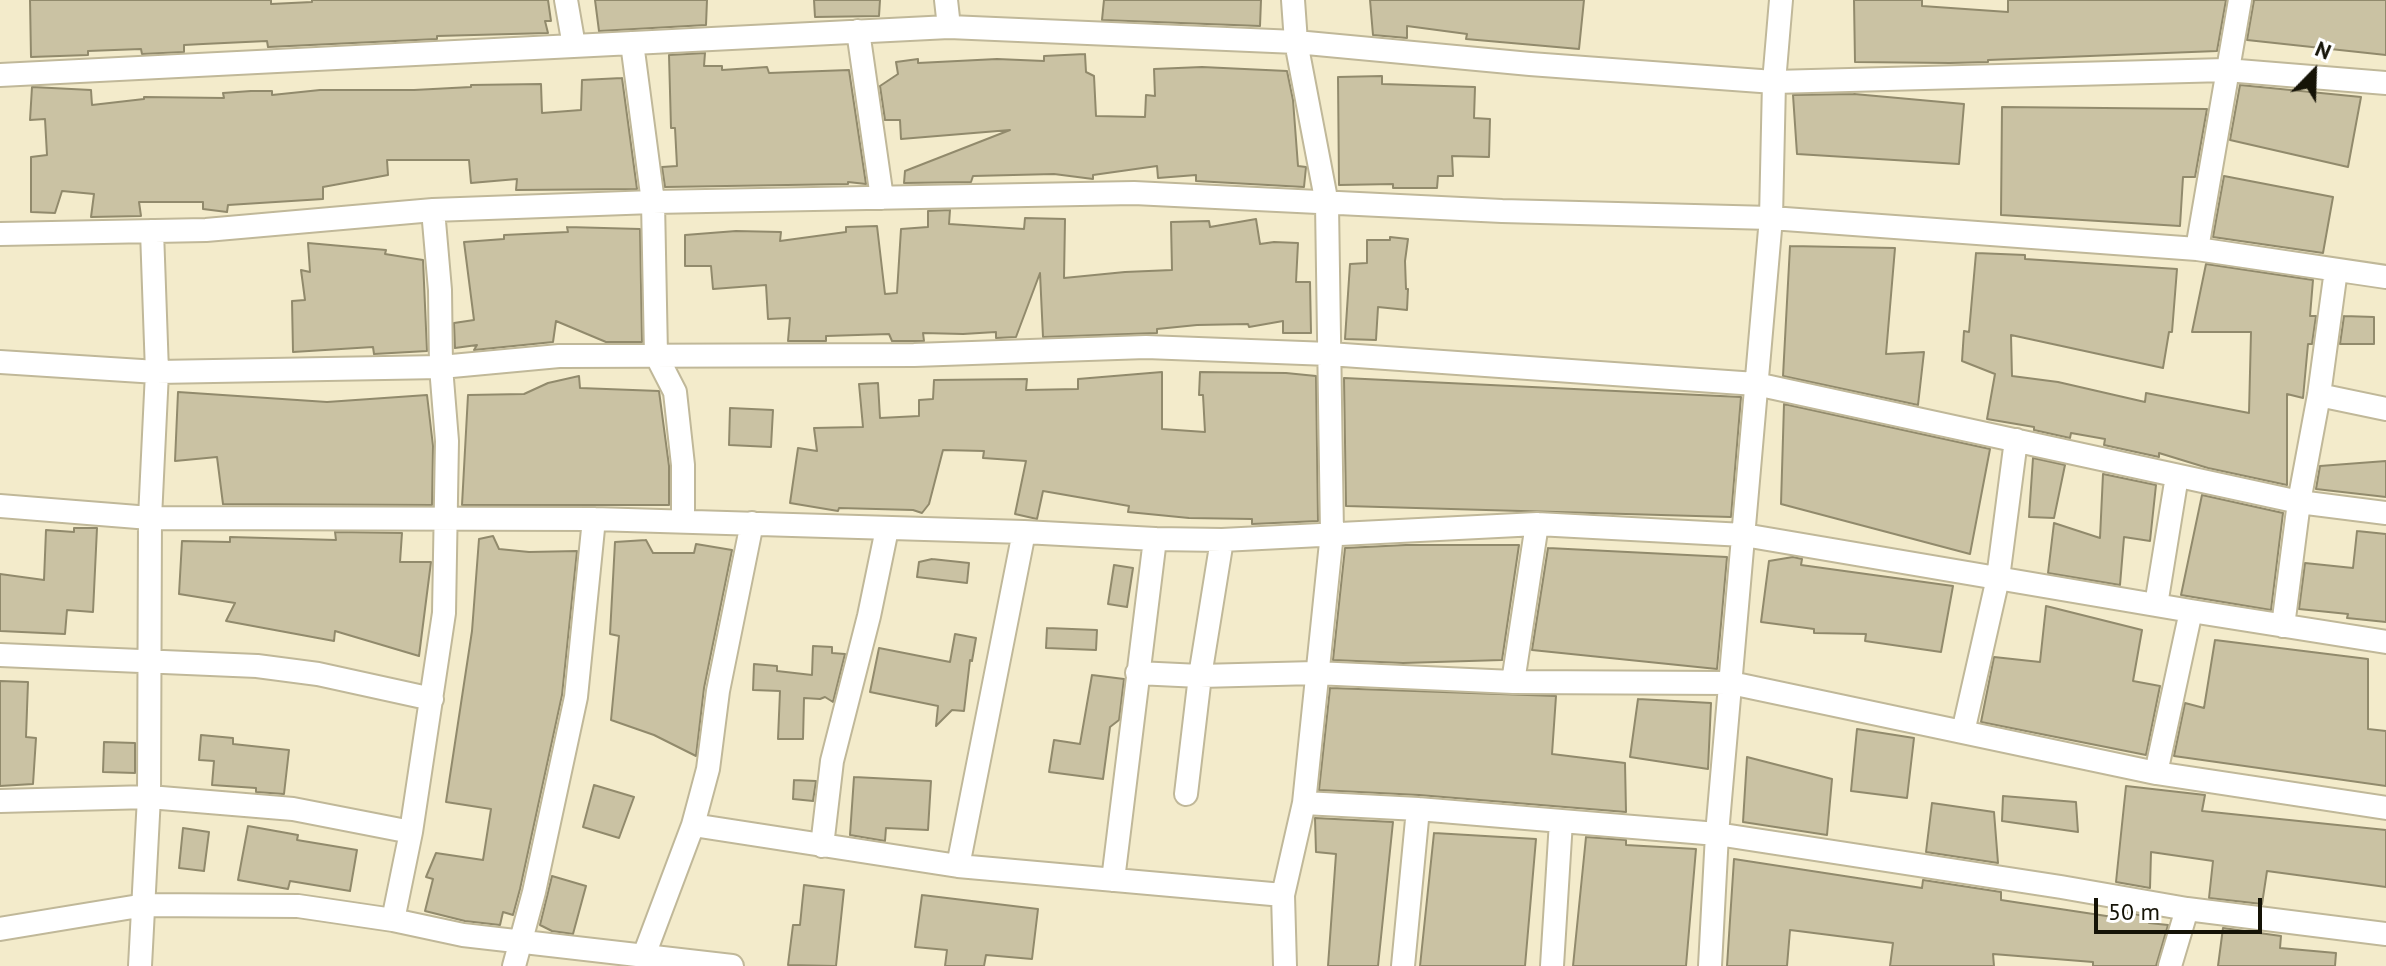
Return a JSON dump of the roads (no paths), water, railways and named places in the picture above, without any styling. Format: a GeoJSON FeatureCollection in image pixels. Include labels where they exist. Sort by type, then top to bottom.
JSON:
{"type":"FeatureCollection","features":[{"type":"Feature","properties":{"kind":"street"},"geometry":{"type":"LineString","coordinates":[[566,0],[574,46]]}},
{"type":"Feature","properties":{"kind":"street"},"geometry":{"type":"LineString","coordinates":[[946,0],[949,27]]}},
{"type":"Feature","properties":{"kind":"street"},"geometry":{"type":"LineString","coordinates":[[1285,966],[1283,895],[1304,803],[1315,673],[1332,533],[1327,204],[1296,42],[1293,0]]}},
{"type":"Feature","properties":{"kind":"street"},"geometry":{"type":"LineString","coordinates":[[1710,966],[1717,834],[1771,218],[1774,82],[1781,0]]}},
{"type":"Feature","properties":{"kind":"street"},"geometry":{"type":"LineString","coordinates":[[2197,249],[2240,0]]}},
{"type":"Feature","properties":{"kind":"street"},"geometry":{"type":"LineString","coordinates":[[0,75],[949,27],[1296,42],[1530,64],[1774,82],[2226,70],[2386,83]]}},
{"type":"Feature","properties":{"kind":"street"},"geometry":{"type":"LineString","coordinates":[[858,31],[882,198]]}},
{"type":"Feature","properties":{"kind":"street"},"geometry":{"type":"LineString","coordinates":[[632,43],[653,202],[656,355],[675,392],[683,465],[683,521]]}},
{"type":"Feature","properties":{"kind":"street"},"geometry":{"type":"LineString","coordinates":[[0,234],[206,230],[433,210],[653,202],[1134,193],[1327,204],[1771,218],[2197,249],[2386,277]]}},
{"type":"Feature","properties":{"kind":"street"},"geometry":{"type":"LineString","coordinates":[[393,920],[411,832],[444,613],[447,441],[433,210]]}},
{"type":"Feature","properties":{"kind":"street"},"geometry":{"type":"LineString","coordinates":[[140,966],[149,797],[150,518],[157,372],[152,231]]}},
{"type":"Feature","properties":{"kind":"street"},"geometry":{"type":"LineString","coordinates":[[2283,626],[2299,502],[2319,395],[2336,270]]}},
{"type":"Feature","properties":{"kind":"street"},"geometry":{"type":"LineString","coordinates":[[0,362],[157,372],[441,367],[559,356],[914,355],[1146,347],[1329,354],[1756,384],[2299,502],[2386,513]]}},
{"type":"Feature","properties":{"kind":"street"},"geometry":{"type":"LineString","coordinates":[[2319,395],[2386,409]]}},
{"type":"Feature","properties":{"kind":"street"},"geometry":{"type":"LineString","coordinates":[[1963,732],[1998,578],[2016,440]]}},
{"type":"Feature","properties":{"kind":"street"},"geometry":{"type":"LineString","coordinates":[[2156,605],[2177,476]]}},
{"type":"Feature","properties":{"kind":"street"},"geometry":{"type":"LineString","coordinates":[[0,506],[150,518],[594,519],[1155,539],[1222,540],[1537,524],[1744,535],[2386,642]]}},
{"type":"Feature","properties":{"kind":"street"},"geometry":{"type":"LineString","coordinates":[[514,966],[537,878],[576,697],[594,519]]}},
{"type":"Feature","properties":{"kind":"street"},"geometry":{"type":"LineString","coordinates":[[643,958],[693,825],[708,769],[718,691],[752,523]]}},
{"type":"Feature","properties":{"kind":"street"},"geometry":{"type":"LineString","coordinates":[[1513,682],[1537,524]]}},
{"type":"Feature","properties":{"kind":"street"},"geometry":{"type":"LineString","coordinates":[[822,846],[832,761],[869,616],[887,529]]}},
{"type":"Feature","properties":{"kind":"street"},"geometry":{"type":"LineString","coordinates":[[958,866],[1024,532]]}},
{"type":"Feature","properties":{"kind":"street"},"geometry":{"type":"LineString","coordinates":[[1113,880],[1155,539]]}},
{"type":"Feature","properties":{"kind":"street"},"geometry":{"type":"LineString","coordinates":[[1186,794],[1200,676],[1222,540]]}},
{"type":"Feature","properties":{"kind":"street"},"geometry":{"type":"LineString","coordinates":[[2156,773],[2191,611]]}},
{"type":"Feature","properties":{"kind":"street"},"geometry":{"type":"LineString","coordinates":[[0,655],[257,666],[318,674],[432,699]]}},
{"type":"Feature","properties":{"kind":"street"},"geometry":{"type":"LineString","coordinates":[[1137,673],[1200,676],[1315,673],[1513,682],[1731,683],[2156,773],[2386,808]]}},
{"type":"Feature","properties":{"kind":"street"},"geometry":{"type":"LineString","coordinates":[[0,801],[149,797],[293,809],[411,832]]}},
{"type":"Feature","properties":{"kind":"street"},"geometry":{"type":"LineString","coordinates":[[1304,803],[1418,809],[1717,834],[2187,909],[2386,934]]}},
{"type":"Feature","properties":{"kind":"street"},"geometry":{"type":"LineString","coordinates":[[1403,966],[1418,809]]}},
{"type":"Feature","properties":{"kind":"street"},"geometry":{"type":"LineString","coordinates":[[1552,966],[1561,821]]}},
{"type":"Feature","properties":{"kind":"street"},"geometry":{"type":"LineString","coordinates":[[693,825],[958,866],[1283,895]]}},
{"type":"Feature","properties":{"kind":"street"},"geometry":{"type":"LineString","coordinates":[[0,929],[145,905],[298,906],[393,920],[463,935],[732,966]]}},
{"type":"Feature","properties":{"kind":"street"},"geometry":{"type":"LineString","coordinates":[[2170,966],[2187,909]]}}]}
